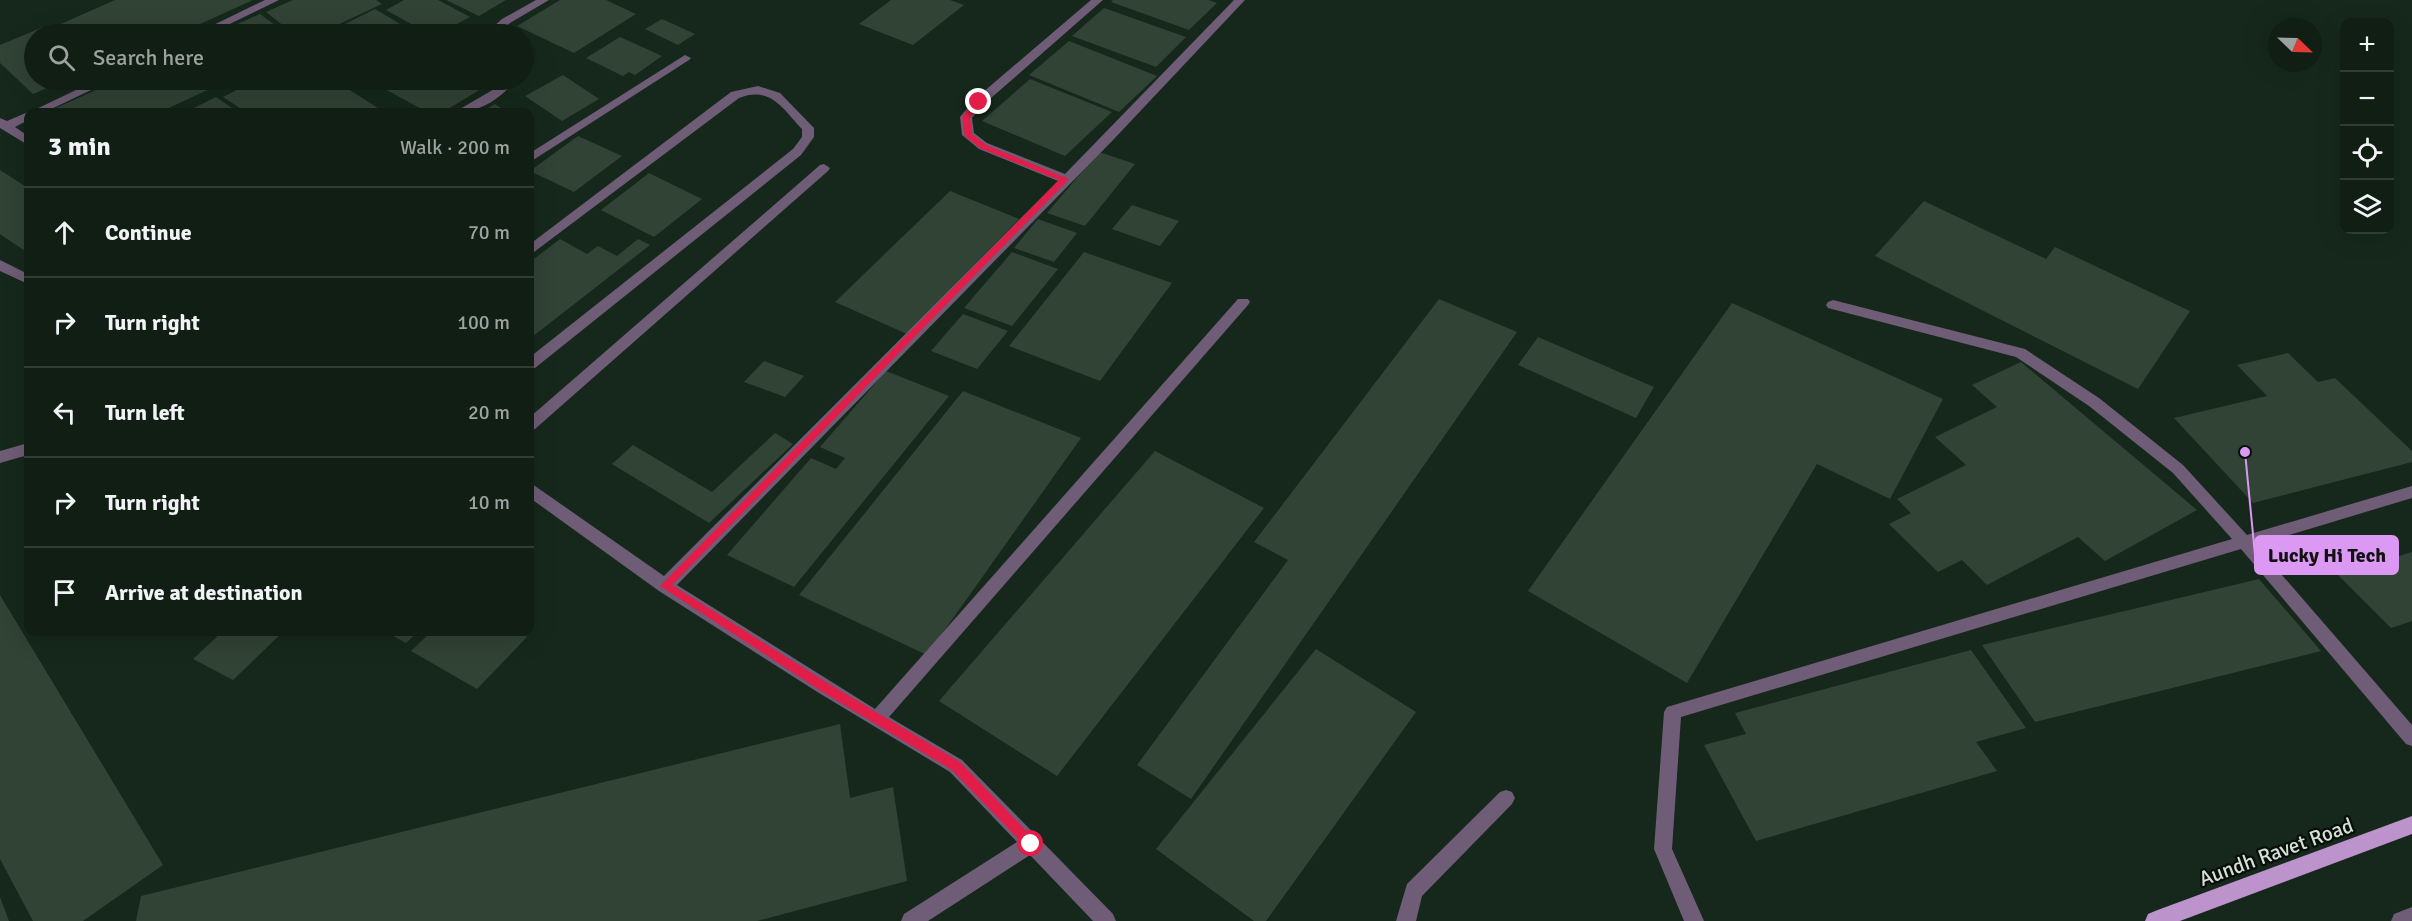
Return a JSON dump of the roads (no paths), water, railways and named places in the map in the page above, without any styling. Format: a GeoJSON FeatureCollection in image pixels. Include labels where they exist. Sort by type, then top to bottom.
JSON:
{"type":"FeatureCollection","features":[{"type":"Feature","properties":{"kind":"main road","name":"Aundh Ravet Road"},"geometry":{"type":"LineString","coordinates":[[2155,921],[2412,825]]}},
{"type":"Feature","properties":{"kind":"street"},"geometry":{"type":"LineString","coordinates":[[222,24],[274,0]]}},
{"type":"Feature","properties":{"kind":"street"},"geometry":{"type":"LineString","coordinates":[[503,24],[544,0]]}},
{"type":"Feature","properties":{"kind":"street"},"geometry":{"type":"LineString","coordinates":[[1065,179],[983,146],[968,135],[966,117],[979,102],[1098,0]]}},
{"type":"Feature","properties":{"kind":"street"},"geometry":{"type":"LineString","coordinates":[[665,586],[1110,136],[1240,0]]}},
{"type":"Feature","properties":{"kind":"street"},"geometry":{"type":"LineString","coordinates":[[534,155],[685,58]]}},
{"type":"Feature","properties":{"kind":"street"},"geometry":{"type":"LineString","coordinates":[[534,247],[735,95],[748,88],[761,88],[773,93],[808,128],[808,137],[797,152],[534,360]]}},
{"type":"Feature","properties":{"kind":"street"},"geometry":{"type":"LineString","coordinates":[[45,108],[84,90]]}},
{"type":"Feature","properties":{"kind":"street"},"geometry":{"type":"LineString","coordinates":[[471,108],[501,90]]}},
{"type":"Feature","properties":{"kind":"street"},"geometry":{"type":"LineString","coordinates":[[3,124],[24,117]]}},
{"type":"Feature","properties":{"kind":"street"},"geometry":{"type":"LineString","coordinates":[[3,124],[24,138]]}},
{"type":"Feature","properties":{"kind":"street"},"geometry":{"type":"LineString","coordinates":[[534,422],[824,168]]}},
{"type":"Feature","properties":{"kind":"street"},"geometry":{"type":"LineString","coordinates":[[0,265],[24,277]]}},
{"type":"Feature","properties":{"kind":"street"},"geometry":{"type":"LineString","coordinates":[[877,718],[1243,303]]}},
{"type":"Feature","properties":{"kind":"street"},"geometry":{"type":"LineString","coordinates":[[1833,305],[2020,353],[2094,402],[2178,469],[2244,542],[2412,738]]}},
{"type":"Feature","properties":{"kind":"street"},"geometry":{"type":"LineString","coordinates":[[0,458],[24,450]]}},
{"type":"Feature","properties":{"kind":"street"},"geometry":{"type":"LineString","coordinates":[[1694,921],[1663,849],[1672,712],[2412,492]]}},
{"type":"Feature","properties":{"kind":"street"},"geometry":{"type":"LineString","coordinates":[[534,493],[665,586],[956,766],[1106,921]]}},
{"type":"Feature","properties":{"kind":"street"},"geometry":{"type":"LineString","coordinates":[[1406,921],[1414,891],[1506,798]]}},
{"type":"Feature","properties":{"kind":"street"},"geometry":{"type":"LineString","coordinates":[[911,921],[1031,844]]}},
{"type":"Feature","properties":{"kind":"street"},"geometry":{"type":"LineString","coordinates":[[2401,921],[2412,916]]}},
{"type":"Feature","properties":{"kind":"place","name":"Lucky Hi Tech"},"geometry":{"type":"Point","coordinates":[2245,452]}}]}
